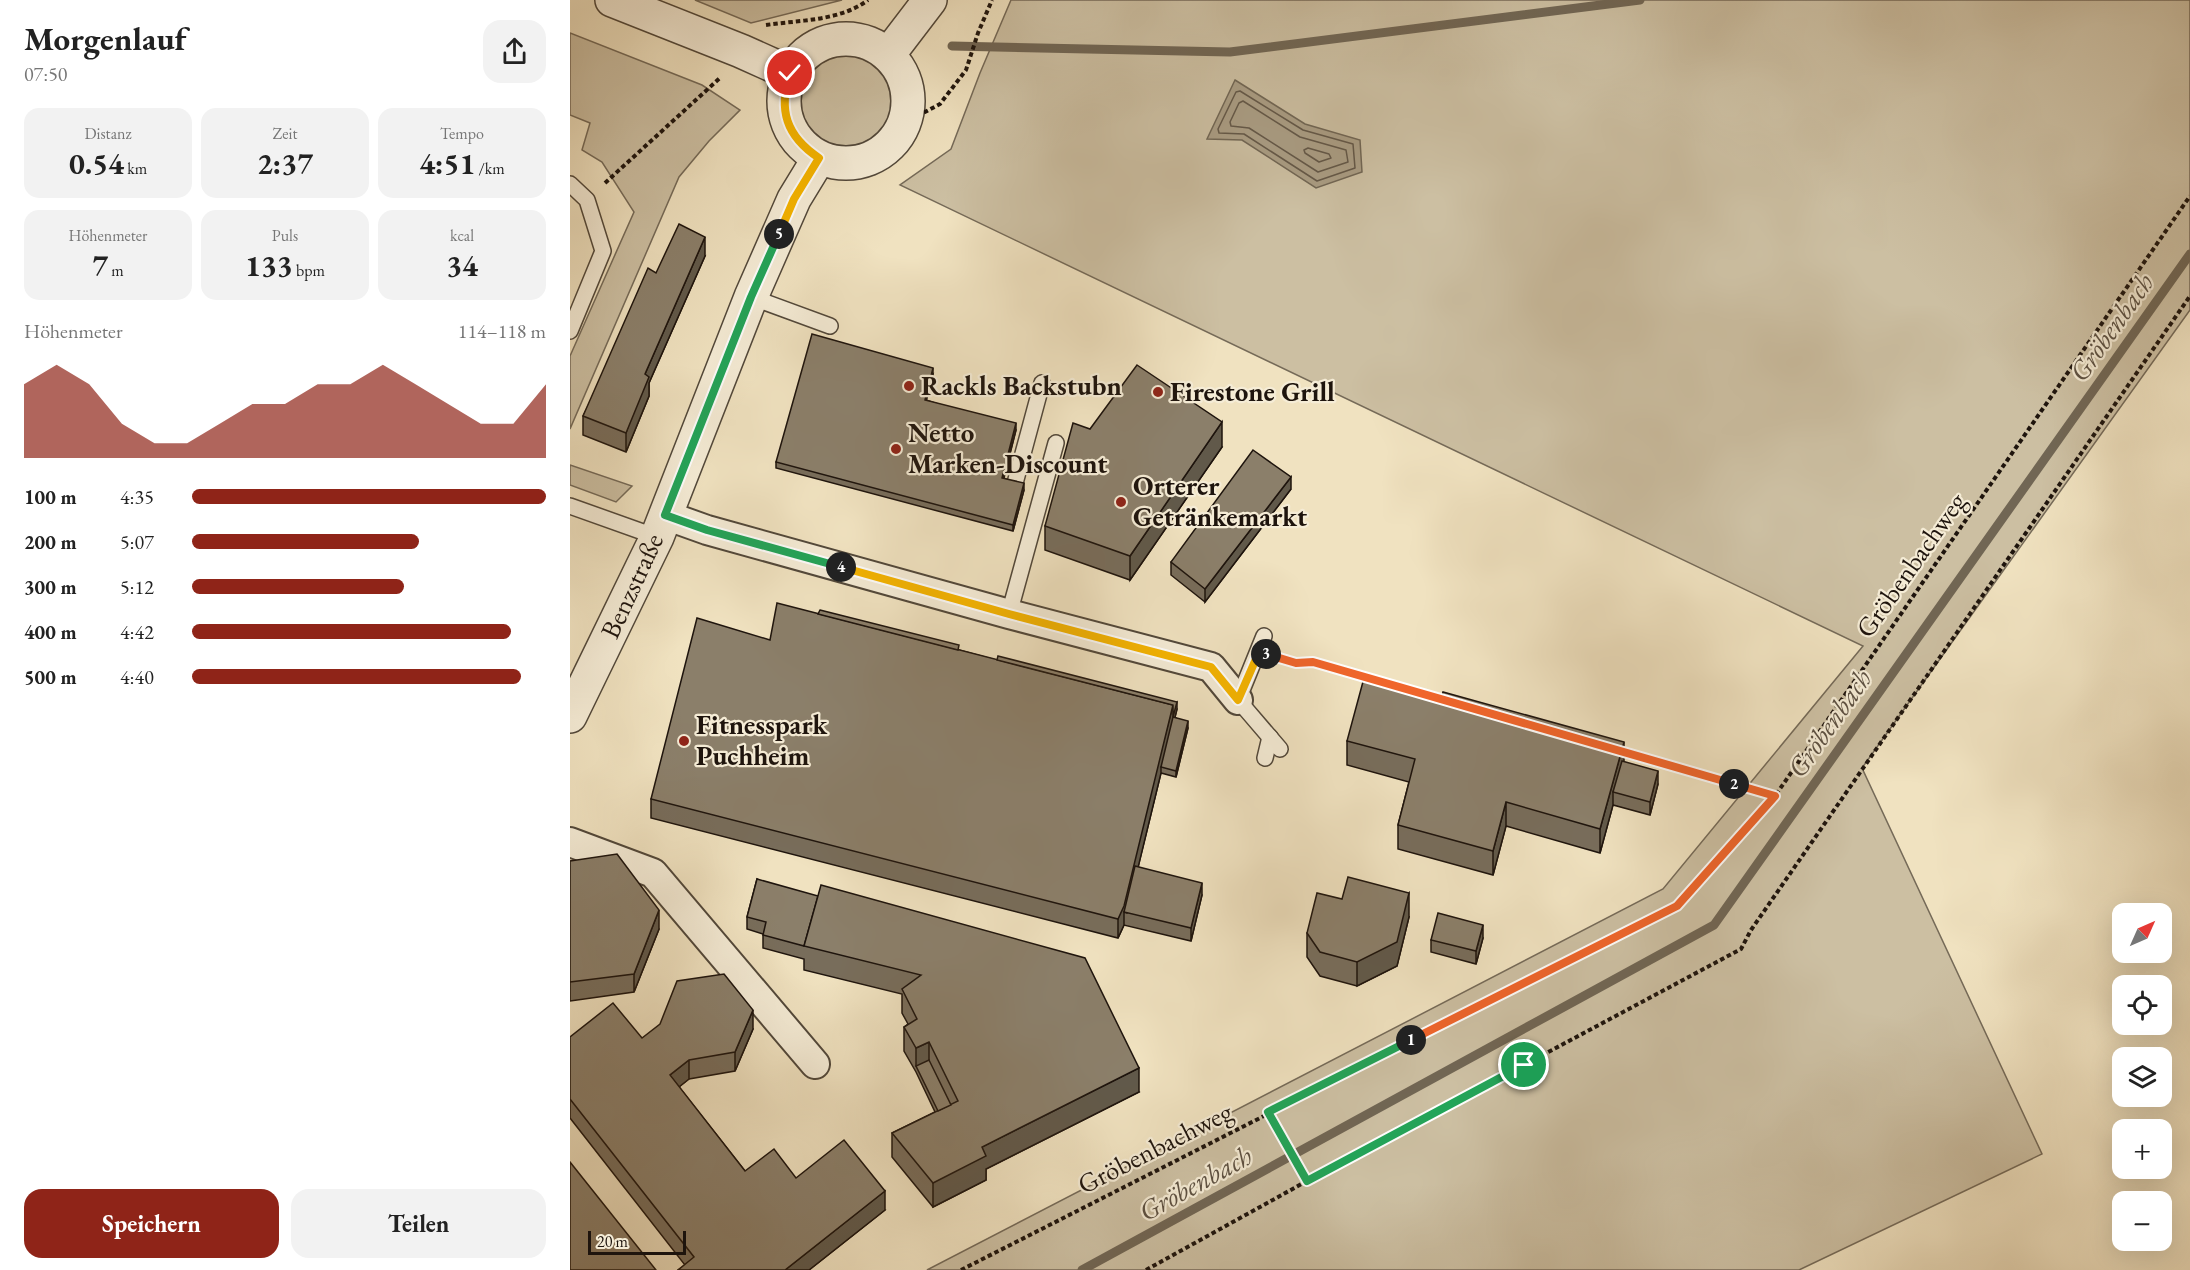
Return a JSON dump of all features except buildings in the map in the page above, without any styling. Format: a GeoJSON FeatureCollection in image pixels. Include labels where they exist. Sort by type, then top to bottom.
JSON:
{"type":"FeatureCollection","features":[{"type":"Feature","properties":{"kind":"street"},"geometry":{"type":"LineString","coordinates":[[612,0],[790,73]]}},
{"type":"Feature","properties":{"kind":"street"},"geometry":{"type":"LineString","coordinates":[[888,55],[930,0]]}},
{"type":"Feature","properties":{"kind":"street"},"geometry":{"type":"LineString","coordinates":[[842,39],[866,43],[888,55],[897,66],[906,86],[908,109],[898,136],[876,156],[862,162],[848,164],[819,158],[805,149],[794,136],[787,121],[784,97],[790,73],[799,60],[812,49],[826,42],[842,39]]}},
{"type":"Feature","properties":{"kind":"street","name":"Benzstraße"},"geometry":{"type":"LineString","coordinates":[[570,716],[661,526],[751,297],[794,199],[819,158]]}},
{"type":"Feature","properties":{"kind":"street"},"geometry":{"type":"LineString","coordinates":[[661,526],[707,530],[1009,614],[1211,667],[1238,700]]}},
{"type":"Feature","properties":{"kind":"street"},"geometry":{"type":"LineString","coordinates":[[570,842],[653,873],[815,1064]]}},
{"type":"Feature","properties":{"kind":"lane"},"geometry":{"type":"LineString","coordinates":[[570,184],[587,200],[603,251],[570,331]]}},
{"type":"Feature","properties":{"kind":"lane"},"geometry":{"type":"LineString","coordinates":[[751,297],[830,326]]}},
{"type":"Feature","properties":{"kind":"lane"},"geometry":{"type":"LineString","coordinates":[[1014,487],[1042,383]]}},
{"type":"Feature","properties":{"kind":"lane"},"geometry":{"type":"LineString","coordinates":[[1009,614],[1056,443]]}},
{"type":"Feature","properties":{"kind":"lane"},"geometry":{"type":"LineString","coordinates":[[570,506],[661,526]]}},
{"type":"Feature","properties":{"kind":"lane"},"geometry":{"type":"LineString","coordinates":[[1264,636],[1238,700],[1280,749]]}},
{"type":"Feature","properties":{"kind":"lane"},"geometry":{"type":"LineString","coordinates":[[1265,758],[1270,737]]}},
{"type":"Feature","properties":{"kind":"path"},"geometry":{"type":"LineString","coordinates":[[759,26],[832,16],[856,9],[868,0]]}},
{"type":"Feature","properties":{"kind":"path"},"geometry":{"type":"LineString","coordinates":[[904,123],[940,104],[966,69],[992,0]]}},
{"type":"Feature","properties":{"kind":"path"},"geometry":{"type":"LineString","coordinates":[[587,200],[722,76]]}},
{"type":"Feature","properties":{"kind":"path","name":"Gröbenbachweg"},"geometry":{"type":"LineString","coordinates":[[961,1270],[1677,906],[1775,796],[2190,196]]}},
{"type":"Feature","properties":{"kind":"path"},"geometry":{"type":"LineString","coordinates":[[1146,1270],[1307,1181],[1741,949],[1751,930],[2190,296]]}},
{"type":"Feature","properties":{"kind":"path"},"geometry":{"type":"LineString","coordinates":[[1259,652],[1296,663],[1313,662],[1449,700]]}},
{"type":"Feature","properties":{"kind":"path"},"geometry":{"type":"LineString","coordinates":[[1618,750],[1775,796]]}},
{"type":"Feature","properties":{"kind":"path"},"geometry":{"type":"LineString","coordinates":[[1268,1112],[1307,1181]]}},
{"type":"Feature","properties":{"kind":"shaded area"},"geometry":{"type":"Polygon","coordinates":[[[695,0],[842,0],[751,23],[695,0]]]}},
{"type":"Feature","properties":{"kind":"shaded area"},"geometry":{"type":"Polygon","coordinates":[[[1011,0],[2190,0],[2190,310],[1862,768],[2042,1154],[1799,1270],[927,1270],[1663,889],[1863,646],[900,185],[951,149],[1011,0]]]}},
{"type":"Feature","properties":{"kind":"shaded area"},"geometry":{"type":"Polygon","coordinates":[[[570,33],[702,85],[740,110],[709,141],[679,177],[570,429],[570,356],[634,212],[602,162],[582,150],[590,123],[570,115],[570,33]]]}},
{"type":"Feature","properties":{"kind":"shaded area"},"geometry":{"type":"Polygon","coordinates":[[[846,53],[865,57],[881,67],[891,83],[895,102],[891,121],[881,137],[865,147],[846,151],[827,147],[811,137],[801,121],[797,102],[801,83],[811,67],[827,57],[846,53]]]}},
{"type":"Feature","properties":{"kind":"shaded area"},"geometry":{"type":"Polygon","coordinates":[[[570,465],[632,486],[616,502],[570,485],[570,465]]]}},
{"type":"Feature","properties":{"kind":"water"},"geometry":{"type":"Polygon","coordinates":[[[1235,80],[1305,124],[1360,140],[1362,172],[1316,188],[1242,140],[1207,139],[1235,80]]]}},
{"type":"Feature","properties":{"kind":"waterway"},"geometry":{"type":"LineString","coordinates":[[952,46],[1230,52],[1640,0]]}},
{"type":"Feature","properties":{"kind":"waterway","name":"Gröbenbach"},"geometry":{"type":"LineString","coordinates":[[1082,1270],[1714,925],[2190,254]]}},
{"type":"Feature","properties":{"kind":"place","name":"Rackls Backstubn"},"geometry":{"type":"Point","coordinates":[909,386]}},
{"type":"Feature","properties":{"kind":"place","name":"Firestone Grill"},"geometry":{"type":"Point","coordinates":[1158,392]}},
{"type":"Feature","properties":{"kind":"place","name":"Netto Marken-Discount"},"geometry":{"type":"Point","coordinates":[896,449]}},
{"type":"Feature","properties":{"kind":"place","name":"Orterer Getränkemarkt"},"geometry":{"type":"Point","coordinates":[1121,502]}},
{"type":"Feature","properties":{"kind":"place","name":"Fitnesspark Puchheim"},"geometry":{"type":"Point","coordinates":[684,741]}},
{"type":"Feature","properties":{"kind":"route"},"geometry":{"type":"LineString","coordinates":[[790,73],[785,89],[784,105],[787,121],[794,136],[805,149],[819,158],[794,199],[751,297],[665,515],[707,530],[1009,614],[1211,667],[1238,700],[1259,652],[1296,663],[1313,662],[1775,796],[1677,906],[1268,1112],[1307,1181],[1524,1065]]}}]}
